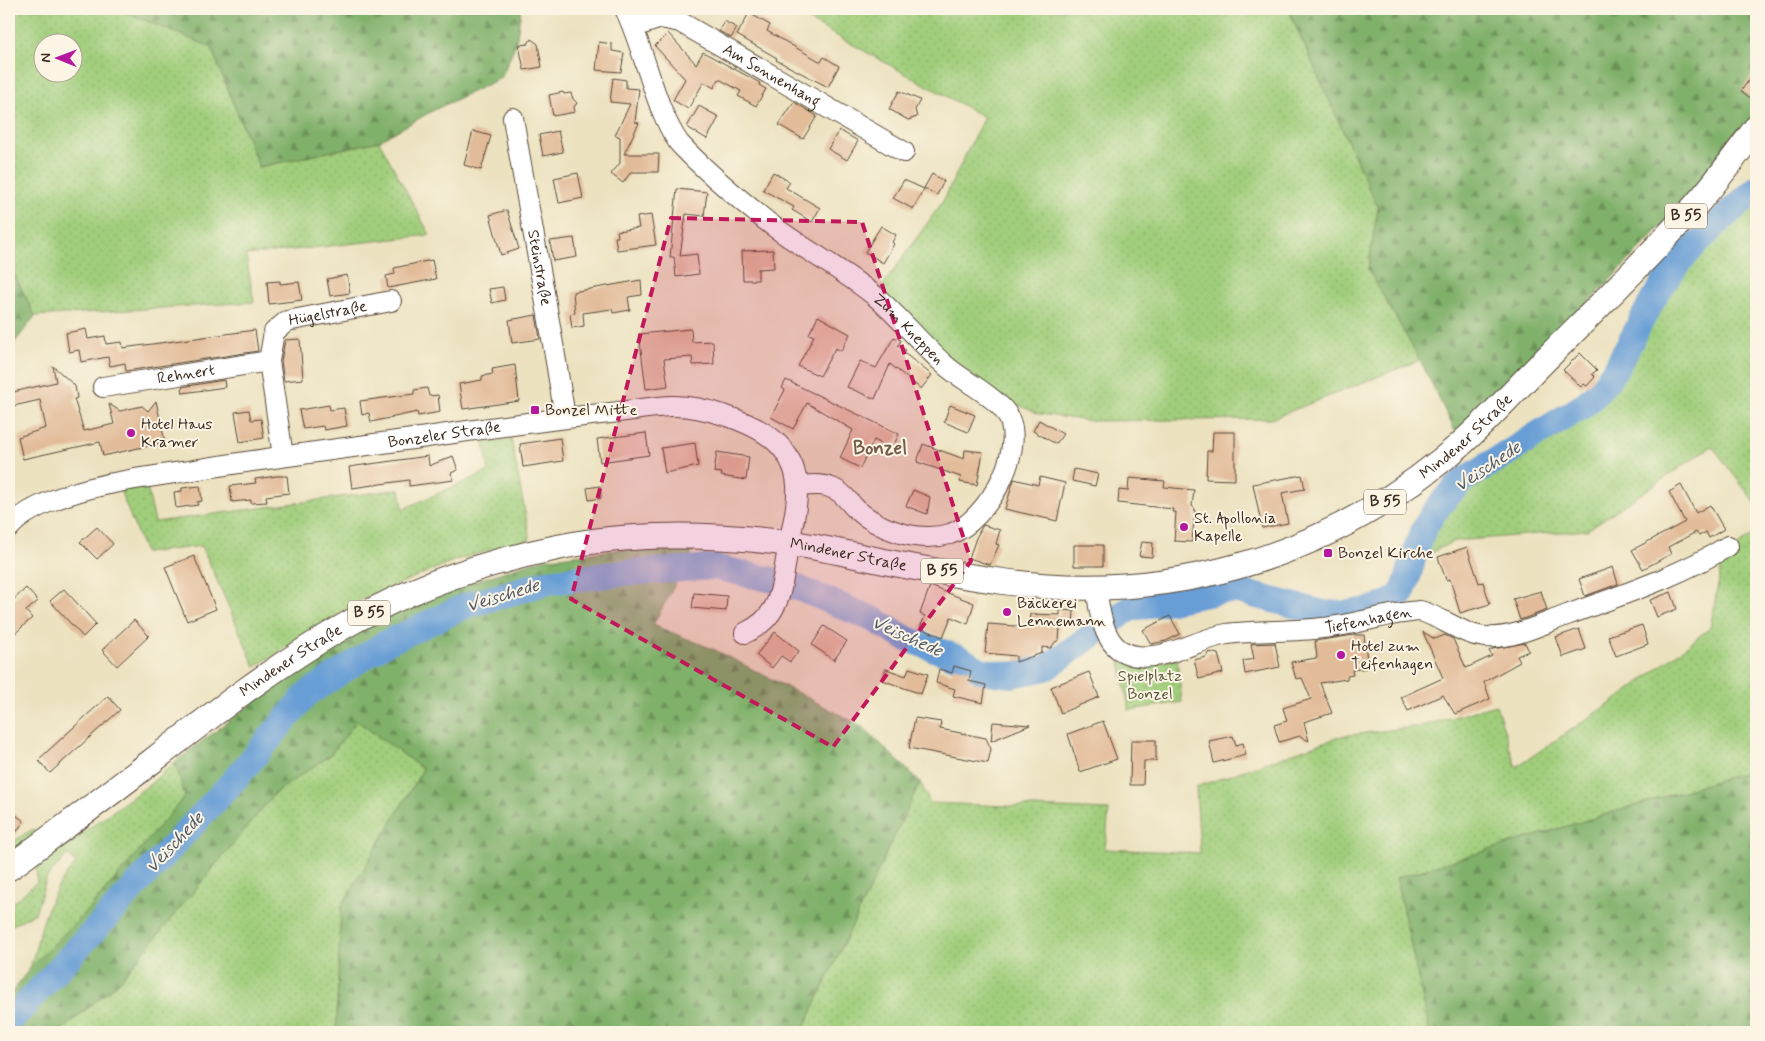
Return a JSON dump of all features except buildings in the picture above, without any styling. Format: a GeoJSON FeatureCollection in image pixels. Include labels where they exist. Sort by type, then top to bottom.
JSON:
{"type":"FeatureCollection","features":[{"type":"Feature","properties":{"kind":"main road","name":"Mindener Straße"},"geometry":{"type":"LineString","coordinates":[[9,868],[200,723],[298,654],[359,617],[424,587],[493,564],[555,548],[590,542],[701,536],[789,543],[889,563],[1007,582],[1097,588],[1143,585],[1182,579],[1280,555],[1345,526],[1406,488],[1448,456],[1608,297],[1697,204],[1756,128]]}},
{"type":"Feature","properties":{"kind":"street","name":"Zum Kneppen"},"geometry":{"type":"LineString","coordinates":[[625,9],[634,27],[669,129],[684,149],[769,223],[875,296],[946,366],[1003,409],[1010,425],[1011,452],[1001,482],[982,511],[965,526],[950,534],[931,537],[903,534],[882,526],[856,509],[837,490],[817,484],[799,486]]}},
{"type":"Feature","properties":{"kind":"street","name":"Am Sonnenhang"},"geometry":{"type":"LineString","coordinates":[[634,27],[661,18],[680,22],[904,152]]}},
{"type":"Feature","properties":{"kind":"street","name":"Steinstraße"},"geometry":{"type":"LineString","coordinates":[[513,118],[535,248],[549,308],[565,418]]}},
{"type":"Feature","properties":{"kind":"street","name":"Hügelstraße"},"geometry":{"type":"LineString","coordinates":[[283,456],[269,361],[274,332],[287,321],[391,301]]}},
{"type":"Feature","properties":{"kind":"street","name":"Rehnert"},"geometry":{"type":"LineString","coordinates":[[103,387],[269,361]]}},
{"type":"Feature","properties":{"kind":"street","name":"Bonzeler Straße"},"geometry":{"type":"LineString","coordinates":[[9,528],[35,509],[66,496],[105,484],[283,456],[565,418],[672,406],[698,408],[716,413],[760,431],[774,440],[790,457],[799,486],[776,608],[758,627],[745,633]]}},
{"type":"Feature","properties":{"kind":"street","name":"Tiefenhagen"},"geometry":{"type":"LineString","coordinates":[[1097,588],[1100,612],[1111,641],[1120,650],[1147,656],[1163,654],[1226,635],[1321,629],[1420,611],[1434,615],[1474,634],[1485,637],[1505,636],[1644,586],[1706,559],[1728,546]]}},
{"type":"Feature","properties":{"kind":"highlighted area"},"geometry":{"type":"Polygon","coordinates":[[[671,218],[862,222],[971,561],[833,747],[571,599],[671,218]]]}},
{"type":"Feature","properties":{"kind":"green space"},"geometry":{"type":"Polygon","coordinates":[[[9,9],[117,9],[211,47],[259,167],[379,141],[430,235],[246,255],[254,302],[35,316],[9,264],[9,9]]]}},
{"type":"Feature","properties":{"kind":"green space"},"geometry":{"type":"Polygon","coordinates":[[[117,9],[521,9],[516,43],[501,78],[436,109],[379,141],[259,167],[211,47],[117,9]]]}},
{"type":"Feature","properties":{"kind":"green space"},"geometry":{"type":"Polygon","coordinates":[[[788,9],[1288,9],[1378,208],[1368,269],[1420,360],[1271,419],[1091,421],[1039,414],[1002,398],[953,363],[879,291],[943,201],[984,117],[788,9]]]}},
{"type":"Feature","properties":{"kind":"green space"},"geometry":{"type":"Polygon","coordinates":[[[1288,9],[1756,9],[1756,113],[1693,193],[1593,298],[1456,433],[1420,360],[1368,269],[1378,208],[1288,9]]]}},
{"type":"Feature","properties":{"kind":"green space"},"geometry":{"type":"Polygon","coordinates":[[[1756,189],[1756,504],[1712,446],[1587,530],[1454,541],[1425,556],[1432,521],[1493,463],[1566,422],[1628,349],[1659,282],[1756,189]]]}},
{"type":"Feature","properties":{"kind":"green space"},"geometry":{"type":"Polygon","coordinates":[[[9,264],[35,316],[9,350],[9,264]]]}},
{"type":"Feature","properties":{"kind":"green space"},"geometry":{"type":"Polygon","coordinates":[[[511,438],[530,539],[453,561],[363,599],[255,667],[202,546],[145,553],[120,490],[147,487],[155,522],[400,489],[403,509],[489,471],[484,443],[511,438]]]}},
{"type":"Feature","properties":{"kind":"green space"},"geometry":{"type":"Polygon","coordinates":[[[1756,532],[1756,769],[1396,878],[1430,1032],[802,1032],[920,782],[930,803],[1109,810],[1105,849],[1200,853],[1196,787],[1342,736],[1421,726],[1496,705],[1516,767],[1623,695],[1710,628],[1723,557],[1756,532]]]}},
{"type":"Feature","properties":{"kind":"green space"},"geometry":{"type":"Polygon","coordinates":[[[657,545],[694,549],[653,625],[715,650],[862,726],[920,782],[802,1032],[336,1032],[341,907],[423,769],[357,721],[330,755],[275,793],[118,983],[59,1032],[9,1032],[9,996],[30,968],[92,906],[185,796],[175,762],[320,652],[426,597],[543,559],[657,545]]]}},
{"type":"Feature","properties":{"kind":"green space","name":"Spielplatz Bonzel"},"geometry":{"type":"Polygon","coordinates":[[[1177,659],[1182,702],[1129,710],[1120,661],[1142,666],[1177,659]]]}},
{"type":"Feature","properties":{"kind":"green space"},"geometry":{"type":"Polygon","coordinates":[[[357,720],[423,769],[341,907],[336,1032],[59,1032],[118,983],[275,793],[330,755],[357,720]]]}},
{"type":"Feature","properties":{"kind":"green space"},"geometry":{"type":"Polygon","coordinates":[[[175,762],[186,796],[92,906],[30,968],[46,912],[58,886],[76,864],[68,854],[47,877],[35,913],[9,927],[9,906],[37,882],[36,867],[150,784],[175,762]]]}},
{"type":"Feature","properties":{"kind":"green space"},"geometry":{"type":"Polygon","coordinates":[[[1756,769],[1756,1032],[1430,1032],[1396,878],[1756,769]]]}},
{"type":"Feature","properties":{"kind":"green space"},"geometry":{"type":"Polygon","coordinates":[[[33,829],[37,834],[9,853],[9,844],[33,829]]]}},
{"type":"Feature","properties":{"kind":"waterway","name":"Veischede"},"geometry":{"type":"LineString","coordinates":[[9,1022],[236,778],[307,694],[384,644],[465,606],[548,582],[624,573],[714,567],[786,583],[875,620],[905,638],[961,659],[982,671],[1012,675],[1046,668],[1129,609],[1223,591],[1237,591],[1324,613],[1355,612],[1386,604],[1402,593],[1424,529],[1429,519],[1448,495],[1464,480],[1583,406],[1606,382],[1616,368],[1647,309],[1677,265],[1702,238],[1756,189]]}},
{"type":"Feature","properties":{"kind":"place","name":"Bonzel Mitte"},"geometry":{"type":"Point","coordinates":[535,410]}},
{"type":"Feature","properties":{"kind":"place","name":"Hotel Haus Kramer"},"geometry":{"type":"Point","coordinates":[131,433]}},
{"type":"Feature","properties":{"kind":"place","name":"St. Apollonia Kapelle"},"geometry":{"type":"Point","coordinates":[1184,527]}},
{"type":"Feature","properties":{"kind":"place","name":"Bonzel Kirche"},"geometry":{"type":"Point","coordinates":[1328,553]}},
{"type":"Feature","properties":{"kind":"place","name":"Bäckerei Lennemann"},"geometry":{"type":"Point","coordinates":[1007,612]}},
{"type":"Feature","properties":{"kind":"place","name":"Hotel zum Teifenhagen"},"geometry":{"type":"Point","coordinates":[1341,655]}},
{"type":"Feature","properties":{"kind":"district","name":"Bonzel"},"geometry":{"type":"Point","coordinates":[880,448]}}]}
